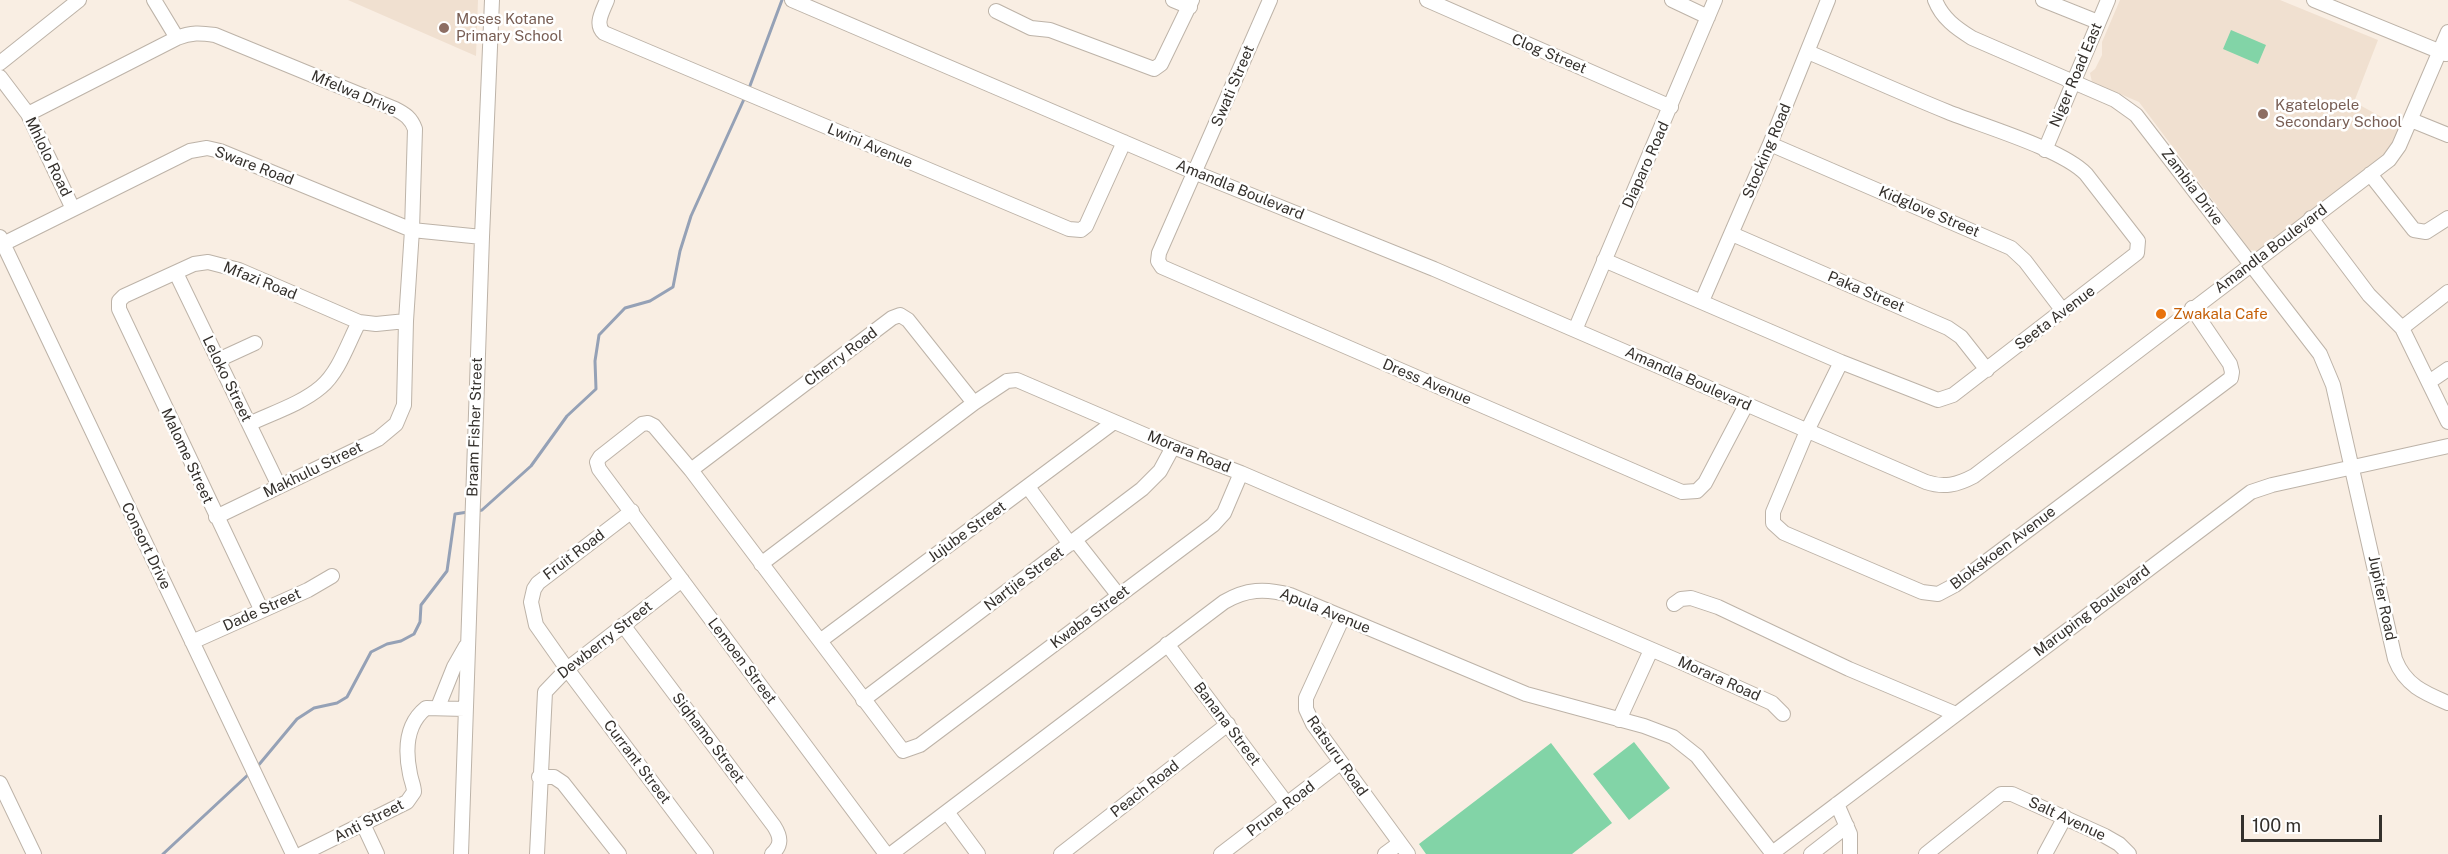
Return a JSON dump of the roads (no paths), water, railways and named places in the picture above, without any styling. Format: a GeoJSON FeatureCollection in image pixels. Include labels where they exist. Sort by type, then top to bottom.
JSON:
{"type":"FeatureCollection","features":[{"type":"Feature","properties":{"kind":"street"},"geometry":{"type":"LineString","coordinates":[[0,63],[79,0]]}},
{"type":"Feature","properties":{"kind":"street"},"geometry":{"type":"LineString","coordinates":[[154,0],[177,38]]}},
{"type":"Feature","properties":{"kind":"street","name":"Braam Fisher Street"},"geometry":{"type":"LineString","coordinates":[[461,854],[472,493],[492,0]]}},
{"type":"Feature","properties":{"kind":"street","name":"Lwini Avenue"},"geometry":{"type":"LineString","coordinates":[[607,0],[599,23],[601,32],[993,198],[1076,230],[1086,226],[1124,142]]}},
{"type":"Feature","properties":{"kind":"street","name":"Amandla Boulevard"},"geometry":{"type":"LineString","coordinates":[[792,0],[1196,173],[1434,269],[1926,482],[1942,486],[1958,484],[1980,472],[2394,155],[2444,53],[2448,32]]}},
{"type":"Feature","properties":{"kind":"street"},"geometry":{"type":"LineString","coordinates":[[996,11],[1031,28],[1050,30],[1154,69],[1161,64],[1191,3],[1173,0]]}},
{"type":"Feature","properties":{"kind":"street","name":"Swati Street"},"geometry":{"type":"LineString","coordinates":[[1196,173],[1270,0]]}},
{"type":"Feature","properties":{"kind":"street","name":"Clog Street"},"geometry":{"type":"LineString","coordinates":[[1427,0],[1438,7],[1671,107]]}},
{"type":"Feature","properties":{"kind":"street"},"geometry":{"type":"LineString","coordinates":[[1672,0],[1708,17]]}},
{"type":"Feature","properties":{"kind":"street","name":"Diaparo Road"},"geometry":{"type":"LineString","coordinates":[[1575,330],[1715,0]]}},
{"type":"Feature","properties":{"kind":"street","name":"Stocking Road"},"geometry":{"type":"LineString","coordinates":[[1702,301],[1770,144],[1828,0]]}},
{"type":"Feature","properties":{"kind":"street","name":"Zambia Drive"},"geometry":{"type":"LineString","coordinates":[[1935,0],[1938,8],[1954,27],[1972,38],[2115,100],[2136,115],[2320,354],[2327,366],[2352,467]]}},
{"type":"Feature","properties":{"kind":"street"},"geometry":{"type":"LineString","coordinates":[[2043,0],[2098,22]]}},
{"type":"Feature","properties":{"kind":"street","name":"Niger Road East"},"geometry":{"type":"LineString","coordinates":[[2045,150],[2108,0]]}},
{"type":"Feature","properties":{"kind":"street"},"geometry":{"type":"LineString","coordinates":[[2314,0],[2444,53]]}},
{"type":"Feature","properties":{"kind":"street","name":"Mfelwa Drive"},"geometry":{"type":"LineString","coordinates":[[28,114],[189,33],[215,35],[408,117],[415,129],[402,412]]}},
{"type":"Feature","properties":{"kind":"street","name":"Seeta Avenue"},"geometry":{"type":"LineString","coordinates":[[1605,260],[1841,362],[1938,400],[1953,395],[2132,260],[2138,253],[2139,246],[2124,223],[2082,170],[2045,150],[1808,52]]}},
{"type":"Feature","properties":{"kind":"street","name":"Mhlolo Road"},"geometry":{"type":"LineString","coordinates":[[0,77],[28,114],[73,209]]}},
{"type":"Feature","properties":{"kind":"street"},"geometry":{"type":"LineString","coordinates":[[2411,120],[2448,135]]}},
{"type":"Feature","properties":{"kind":"street","name":"Kidglove Street"},"geometry":{"type":"LineString","coordinates":[[1770,144],[2012,248],[2029,266],[2063,311]]}},
{"type":"Feature","properties":{"kind":"street","name":"Sware Road"},"geometry":{"type":"LineString","coordinates":[[2,241],[73,209],[165,162],[194,150],[207,148],[220,151],[412,230],[482,237]]}},
{"type":"Feature","properties":{"kind":"street","name":"Dress Avenue"},"geometry":{"type":"LineString","coordinates":[[1196,173],[1159,254],[1158,261],[1165,269],[1682,492],[1697,491],[1705,483],[1746,405]]}},
{"type":"Feature","properties":{"kind":"street"},"geometry":{"type":"LineString","coordinates":[[2370,174],[2414,230],[2426,232],[2448,218]]}},
{"type":"Feature","properties":{"kind":"street"},"geometry":{"type":"LineString","coordinates":[[2311,218],[2369,295],[2402,328],[2448,422]]}},
{"type":"Feature","properties":{"kind":"street","name":"Paka Street"},"geometry":{"type":"LineString","coordinates":[[1732,234],[1948,328],[1961,337],[1987,370]]}},
{"type":"Feature","properties":{"kind":"street","name":"Consort Drive"},"geometry":{"type":"LineString","coordinates":[[2,241],[293,854]]}},
{"type":"Feature","properties":{"kind":"street","name":"Mfazi Road"},"geometry":{"type":"LineString","coordinates":[[119,301],[124,296],[194,264],[208,262],[221,264],[359,322],[376,324],[406,321]]}},
{"type":"Feature","properties":{"kind":"street","name":"Leloko Street"},"geometry":{"type":"LineString","coordinates":[[176,273],[279,486]]}},
{"type":"Feature","properties":{"kind":"street"},"geometry":{"type":"LineString","coordinates":[[2402,328],[2448,292]]}},
{"type":"Feature","properties":{"kind":"street","name":"Malome Street"},"geometry":{"type":"LineString","coordinates":[[119,301],[118,306],[261,609]]}},
{"type":"Feature","properties":{"kind":"street","name":"Blokskoen Avenue"},"geometry":{"type":"LineString","coordinates":[[1841,362],[1807,431],[1773,512],[1775,527],[1784,533],[1922,591],[1938,594],[1955,585],[2230,378],[2232,372],[2230,364],[2192,308]]}},
{"type":"Feature","properties":{"kind":"street","name":"Cherry Road"},"geometry":{"type":"LineString","coordinates":[[691,470],[892,318],[900,315],[908,320],[974,403]]}},
{"type":"Feature","properties":{"kind":"street"},"geometry":{"type":"LineString","coordinates":[[249,424],[295,403],[322,387],[337,366],[359,322]]}},
{"type":"Feature","properties":{"kind":"street"},"geometry":{"type":"LineString","coordinates":[[218,360],[255,343]]}},
{"type":"Feature","properties":{"kind":"street"},"geometry":{"type":"LineString","coordinates":[[2429,382],[2448,369]]}},
{"type":"Feature","properties":{"kind":"street","name":"Morara Road"},"geometry":{"type":"LineString","coordinates":[[761,564],[974,403],[1003,383],[1017,380],[1173,447],[1241,473],[1651,650],[1772,703],[1783,714]]}},
{"type":"Feature","properties":{"kind":"street","name":"Makhulu Street"},"geometry":{"type":"LineString","coordinates":[[216,517],[386,435],[396,424],[402,412]]}},
{"type":"Feature","properties":{"kind":"street","name":"Jujube Street"},"geometry":{"type":"LineString","coordinates":[[820,641],[1114,422]]}},
{"type":"Feature","properties":{"kind":"street","name":"Lemoen Street"},"geometry":{"type":"LineString","coordinates":[[691,470],[654,426],[648,423],[642,424],[600,457],[597,462],[598,468],[886,854]]}},
{"type":"Feature","properties":{"kind":"street","name":"Maruping Boulevard"},"geometry":{"type":"LineString","coordinates":[[1772,853],[2251,492],[2264,487],[2448,446]]}},
{"type":"Feature","properties":{"kind":"street","name":"Nartjie Street"},"geometry":{"type":"LineString","coordinates":[[863,700],[1149,483],[1160,471],[1173,447]]}},
{"type":"Feature","properties":{"kind":"street","name":"Jupiter Road"},"geometry":{"type":"LineString","coordinates":[[2352,467],[2400,671],[2409,683],[2421,691],[2448,703]]}},
{"type":"Feature","properties":{"kind":"street"},"geometry":{"type":"LineString","coordinates":[[691,470],[863,700]]}},
{"type":"Feature","properties":{"kind":"street","name":"Kwaba Street"},"geometry":{"type":"LineString","coordinates":[[863,700],[903,751],[920,745],[1218,521],[1241,473]]}},
{"type":"Feature","properties":{"kind":"street"},"geometry":{"type":"LineString","coordinates":[[1028,487],[1119,596]]}},
{"type":"Feature","properties":{"kind":"street","name":"Fruit Road"},"geometry":{"type":"LineString","coordinates":[[567,669],[536,625],[531,610],[534,589],[543,578],[632,512]]}},
{"type":"Feature","properties":{"kind":"street","name":"Dade Street"},"geometry":{"type":"LineString","coordinates":[[192,642],[261,609],[308,590],[332,576]]}},
{"type":"Feature","properties":{"kind":"street","name":"Dewberry Street"},"geometry":{"type":"LineString","coordinates":[[537,854],[544,694],[567,669],[682,580]]}},
{"type":"Feature","properties":{"kind":"street","name":"Apula Avenue"},"geometry":{"type":"LineString","coordinates":[[891,854],[1224,602],[1254,590],[1266,589],[1290,595],[1526,694],[1660,731],[1684,744],[1708,770],[1772,853]]}},
{"type":"Feature","properties":{"kind":"street"},"geometry":{"type":"LineString","coordinates":[[1674,604],[1681,599],[1690,598],[1718,607],[1849,669],[1956,714]]}},
{"type":"Feature","properties":{"kind":"street","name":"Ratsuru Road"},"geometry":{"type":"LineString","coordinates":[[1343,617],[1310,689],[1306,709],[1313,724],[1340,763],[1404,848]]}},
{"type":"Feature","properties":{"kind":"street","name":"Siqhamo Street"},"geometry":{"type":"LineString","coordinates":[[623,625],[774,826],[780,839],[772,854]]}},
{"type":"Feature","properties":{"kind":"street"},"geometry":{"type":"LineString","coordinates":[[465,709],[438,707],[454,666],[468,643]]}},
{"type":"Feature","properties":{"kind":"street","name":"Banana Street"},"geometry":{"type":"LineString","coordinates":[[1167,644],[1287,804]]}},
{"type":"Feature","properties":{"kind":"street"},"geometry":{"type":"LineString","coordinates":[[1619,720],[1651,650]]}},
{"type":"Feature","properties":{"kind":"street","name":"Currant Street"},"geometry":{"type":"LineString","coordinates":[[567,669],[706,854]]}},
{"type":"Feature","properties":{"kind":"street","name":"Anti Street"},"geometry":{"type":"LineString","coordinates":[[302,854],[402,805],[411,798],[415,789],[410,773],[408,749],[410,728],[419,713],[426,708],[438,707]]}},
{"type":"Feature","properties":{"kind":"street","name":"Peach Road"},"geometry":{"type":"LineString","coordinates":[[1061,854],[1228,724]]}},
{"type":"Feature","properties":{"kind":"street","name":"Prune Road"},"geometry":{"type":"LineString","coordinates":[[1221,854],[1340,763]]}},
{"type":"Feature","properties":{"kind":"street"},"geometry":{"type":"LineString","coordinates":[[539,777],[554,777],[563,783],[619,854]]}},
{"type":"Feature","properties":{"kind":"street"},"geometry":{"type":"LineString","coordinates":[[0,783],[34,854]]}},
{"type":"Feature","properties":{"kind":"street","name":"Salt Avenue"},"geometry":{"type":"LineString","coordinates":[[1926,854],[2001,794],[2012,794],[2065,817],[2112,840],[2129,854]]}},
{"type":"Feature","properties":{"kind":"street"},"geometry":{"type":"LineString","coordinates":[[1837,804],[1850,834],[1850,854]]}},
{"type":"Feature","properties":{"kind":"street"},"geometry":{"type":"LineString","coordinates":[[947,812],[978,854]]}},
{"type":"Feature","properties":{"kind":"street"},"geometry":{"type":"LineString","coordinates":[[2045,854],[2065,817]]}},
{"type":"Feature","properties":{"kind":"street"},"geometry":{"type":"LineString","coordinates":[[363,824],[377,854]]}},
{"type":"Feature","properties":{"kind":"street"},"geometry":{"type":"LineString","coordinates":[[1793,837],[1813,853],[1847,826]]}},
{"type":"Feature","properties":{"kind":"street"},"geometry":{"type":"LineString","coordinates":[[1385,854],[1404,848]]}},
{"type":"Feature","properties":{"kind":"waterway"},"geometry":{"type":"LineString","coordinates":[[748,91],[782,0]]}},
{"type":"Feature","properties":{"kind":"waterway"},"geometry":{"type":"LineString","coordinates":[[478,511],[482,510],[531,466],[567,416],[596,389],[595,361],[599,335],[625,308],[650,301],[673,287],[680,251],[691,216],[745,97]]}},
{"type":"Feature","properties":{"kind":"waterway"},"geometry":{"type":"LineString","coordinates":[[257,767],[297,719],[314,708],[337,703],[347,697],[371,652],[414,634],[420,622],[421,605],[447,571],[455,514],[468,512]]}},
{"type":"Feature","properties":{"kind":"waterway"},"geometry":{"type":"LineString","coordinates":[[163,854],[250,773]]}},
{"type":"Feature","properties":{"kind":"place","name":"Moses Kotane Primary School"},"geometry":{"type":"Point","coordinates":[444,28]}},
{"type":"Feature","properties":{"kind":"place","name":"Kgatelopele Secondary School"},"geometry":{"type":"Point","coordinates":[2263,114]}},
{"type":"Feature","properties":{"kind":"place","name":"Zwakala Cafe"},"geometry":{"type":"Point","coordinates":[2161,314]}}]}
